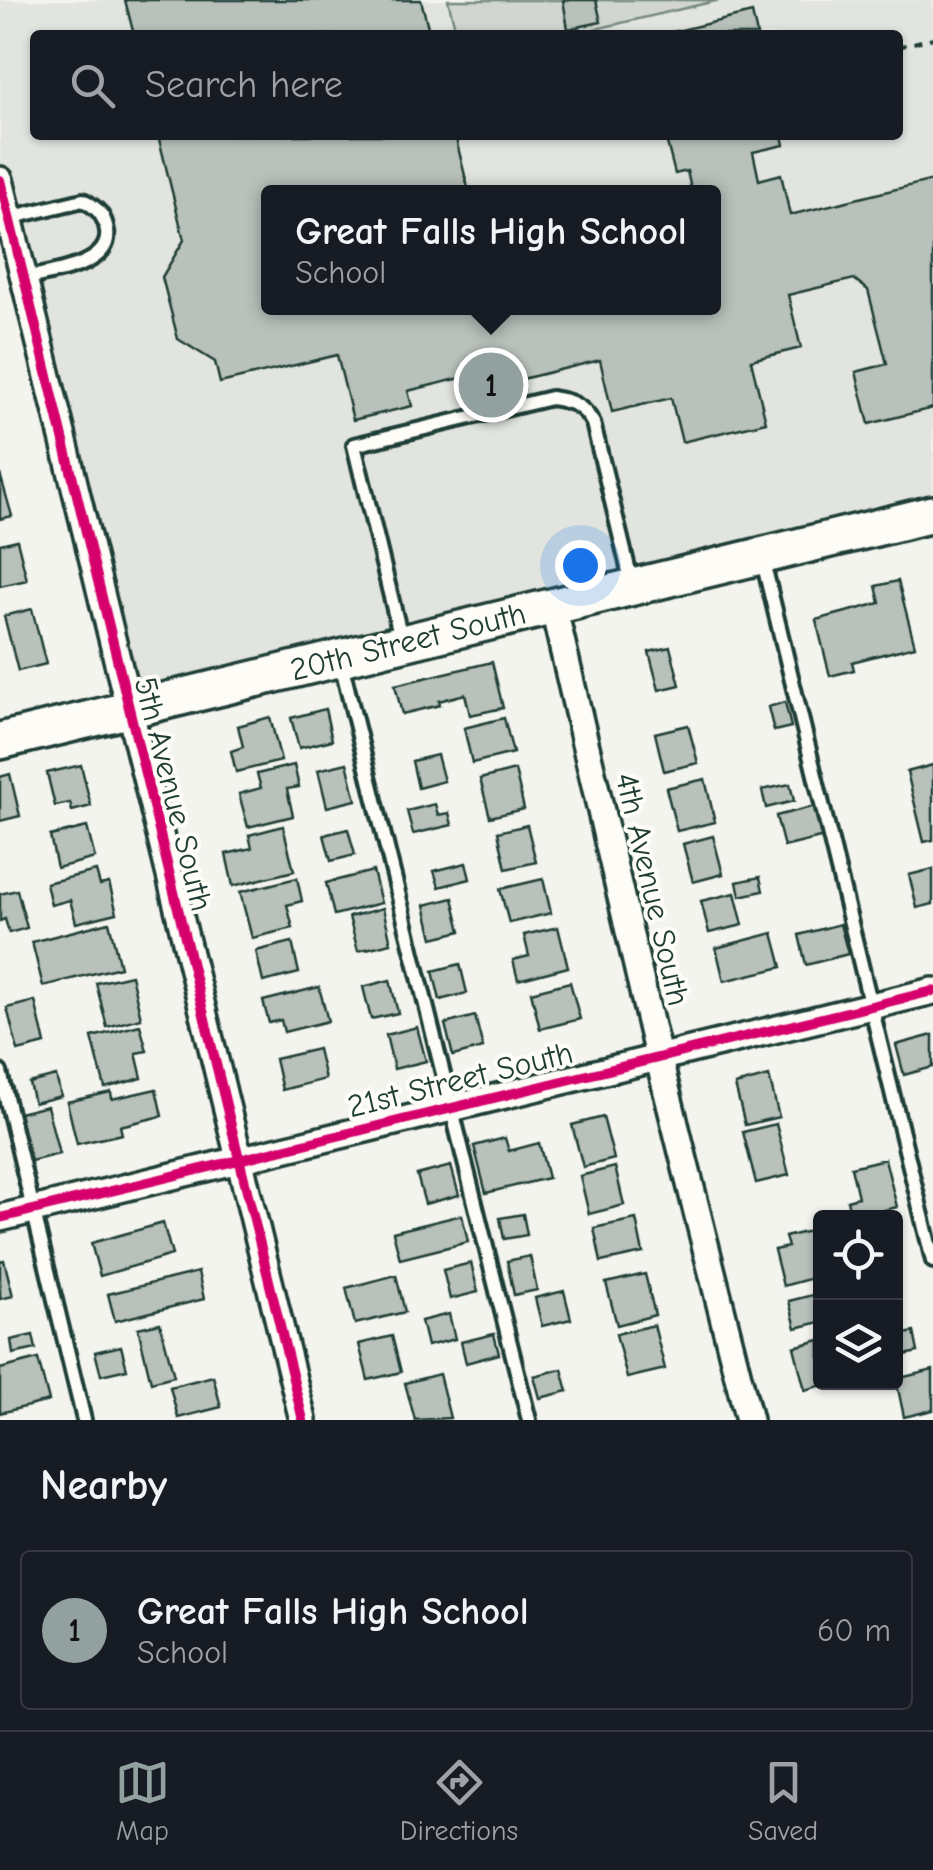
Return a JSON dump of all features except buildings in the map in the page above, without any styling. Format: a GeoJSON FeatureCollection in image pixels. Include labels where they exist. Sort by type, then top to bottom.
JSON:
{"type":"FeatureCollection","features":[{"type":"Feature","properties":{"kind":"street","name":"5th Avenue South"},"geometry":{"type":"LineString","coordinates":[[0,180],[14,265],[303,1420]]}},
{"type":"Feature","properties":{"kind":"street","name":"20th Street South"},"geometry":{"type":"LineString","coordinates":[[0,741],[933,514]]}},
{"type":"Feature","properties":{"kind":"street","name":"4th Avenue South"},"geometry":{"type":"LineString","coordinates":[[553,605],[658,1056],[749,1420]]}},
{"type":"Feature","properties":{"kind":"street","name":"21st Street South"},"geometry":{"type":"LineString","coordinates":[[0,1218],[933,991]]}},
{"type":"Feature","properties":{"kind":"lane"},"geometry":{"type":"LineString","coordinates":[[9,218],[84,200],[102,215],[107,231],[107,244],[101,254],[89,261],[14,265]]}},
{"type":"Feature","properties":{"kind":"lane"},"geometry":{"type":"LineString","coordinates":[[402,642],[354,445],[551,398],[573,402],[586,410],[593,423],[633,586]]}},
{"type":"Feature","properties":{"kind":"lane"},"geometry":{"type":"LineString","coordinates":[[761,555],[933,1261]]}},
{"type":"Feature","properties":{"kind":"lane"},"geometry":{"type":"LineString","coordinates":[[339,657],[529,1420]]}},
{"type":"Feature","properties":{"kind":"lane"},"geometry":{"type":"LineString","coordinates":[[0,1072],[84,1420]]}},
{"type":"Feature","properties":{"kind":"path"},"geometry":{"type":"LineString","coordinates":[[903,46],[933,38]]}},
{"type":"Feature","properties":{"kind":"shaded area"},"geometry":{"type":"Polygon","coordinates":[[[0,0],[933,0],[933,514],[127,711],[0,180],[0,0]]]}},
{"type":"Feature","properties":{"kind":"shaded area"},"geometry":{"type":"Polygon","coordinates":[[[448,0],[720,0],[591,30],[456,30],[448,0]]]}},
{"type":"Feature","properties":{"kind":"cycle path"},"geometry":{"type":"LineString","coordinates":[[0,180],[303,1420]]}},
{"type":"Feature","properties":{"kind":"cycle path"},"geometry":{"type":"LineString","coordinates":[[0,1218],[933,991]]}},
{"type":"Feature","properties":{"kind":"place","name":"Great Falls High School"},"geometry":{"type":"Point","coordinates":[491,385]}}]}
